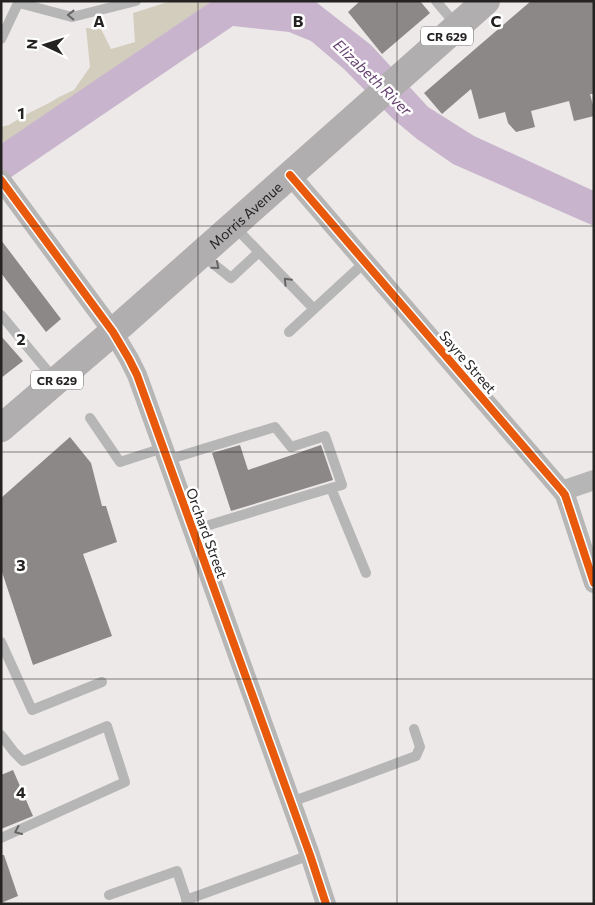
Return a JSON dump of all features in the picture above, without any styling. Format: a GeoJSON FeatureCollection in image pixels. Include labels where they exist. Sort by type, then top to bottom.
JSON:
{"type":"FeatureCollection","features":[{"type":"Feature","properties":{"kind":"main road","name":"Morris Avenue"},"geometry":{"type":"LineString","coordinates":[[1,428],[234,225],[486,1]]}},
{"type":"Feature","properties":{"kind":"street","name":"Sayre Street"},"geometry":{"type":"LineString","coordinates":[[290,175],[565,495],[594,583]]}},
{"type":"Feature","properties":{"kind":"street","name":"Orchard Street"},"geometry":{"type":"LineString","coordinates":[[1,180],[112,332],[137,375],[326,904]]}},
{"type":"Feature","properties":{"kind":"street"},"geometry":{"type":"LineString","coordinates":[[562,491],[594,480]]}},
{"type":"Feature","properties":{"kind":"lane"},"geometry":{"type":"LineString","coordinates":[[1,39],[19,2],[72,17],[136,1]]}},
{"type":"Feature","properties":{"kind":"lane"},"geometry":{"type":"LineString","coordinates":[[436,1],[457,27]]}},
{"type":"Feature","properties":{"kind":"lane"},"geometry":{"type":"LineString","coordinates":[[234,225],[314,309]]}},
{"type":"Feature","properties":{"kind":"lane"},"geometry":{"type":"LineString","coordinates":[[201,254],[231,278],[259,252]]}},
{"type":"Feature","properties":{"kind":"lane"},"geometry":{"type":"LineString","coordinates":[[289,332],[365,262]]}},
{"type":"Feature","properties":{"kind":"lane"},"geometry":{"type":"LineString","coordinates":[[1,314],[55,381]]}},
{"type":"Feature","properties":{"kind":"lane"},"geometry":{"type":"LineString","coordinates":[[90,418],[120,462],[165,454],[275,427],[291,447],[324,436],[342,485],[193,530]]}},
{"type":"Feature","properties":{"kind":"lane"},"geometry":{"type":"LineString","coordinates":[[332,488],[366,573]]}},
{"type":"Feature","properties":{"kind":"lane"},"geometry":{"type":"LineString","coordinates":[[1,642],[32,710],[102,682]]}},
{"type":"Feature","properties":{"kind":"lane"},"geometry":{"type":"LineString","coordinates":[[1,735],[23,761],[107,726],[126,782],[1,838]]}},
{"type":"Feature","properties":{"kind":"lane"},"geometry":{"type":"LineString","coordinates":[[291,802],[416,756],[420,747],[414,729]]}},
{"type":"Feature","properties":{"kind":"lane"},"geometry":{"type":"LineString","coordinates":[[110,895],[177,871],[187,902],[310,855]]}},
{"type":"Feature","properties":{"kind":"shaded area"},"geometry":{"type":"Polygon","coordinates":[[[171,1],[212,1],[4,143],[1,139],[1,127],[9,125],[74,90],[90,67],[86,28],[101,29],[111,49],[135,42],[133,13],[171,1]]]}},
{"type":"Feature","properties":{"kind":"water","name":"Elizabeth River"},"geometry":{"type":"Polygon","coordinates":[[[212,1],[316,2],[371,45],[428,107],[474,136],[594,191],[594,226],[453,164],[417,139],[393,119],[344,69],[311,41],[289,32],[233,26],[1,184],[1,144],[212,1]]]}},
{"type":"Feature","properties":{"kind":"building"},"geometry":{"type":"Polygon","coordinates":[[[360,1],[420,1],[430,13],[382,54],[348,12],[360,1]]]}},
{"type":"Feature","properties":{"kind":"building"},"geometry":{"type":"Polygon","coordinates":[[[531,1],[594,1],[594,94],[590,94],[594,116],[574,121],[569,101],[531,111],[535,127],[516,132],[508,123],[505,112],[479,119],[471,89],[442,114],[424,93],[531,1]]]}},
{"type":"Feature","properties":{"kind":"building"},"geometry":{"type":"Polygon","coordinates":[[[1,240],[61,319],[46,332],[1,273],[1,240]]]}},
{"type":"Feature","properties":{"kind":"building"},"geometry":{"type":"Polygon","coordinates":[[[1,336],[23,361],[1,378],[1,336]]]}},
{"type":"Feature","properties":{"kind":"building"},"geometry":{"type":"Polygon","coordinates":[[[70,437],[91,463],[102,506],[106,506],[117,542],[83,554],[112,636],[33,665],[1,569],[1,498],[70,437]]]}},
{"type":"Feature","properties":{"kind":"building"},"geometry":{"type":"Polygon","coordinates":[[[240,445],[248,470],[321,445],[333,480],[231,511],[212,453],[240,445]]]}},
{"type":"Feature","properties":{"kind":"building"},"geometry":{"type":"Polygon","coordinates":[[[13,770],[33,816],[1,829],[1,775],[13,770]]]}},
{"type":"Feature","properties":{"kind":"building"},"geometry":{"type":"Polygon","coordinates":[[[1,855],[4,855],[18,896],[1,903],[1,855]]]}},
{"type":"Feature","properties":{"kind":"cycle path"},"geometry":{"type":"LineString","coordinates":[[290,175],[565,495],[594,583]]}},
{"type":"Feature","properties":{"kind":"cycle path"},"geometry":{"type":"LineString","coordinates":[[1,180],[113,332],[137,375],[326,904]]}}]}
